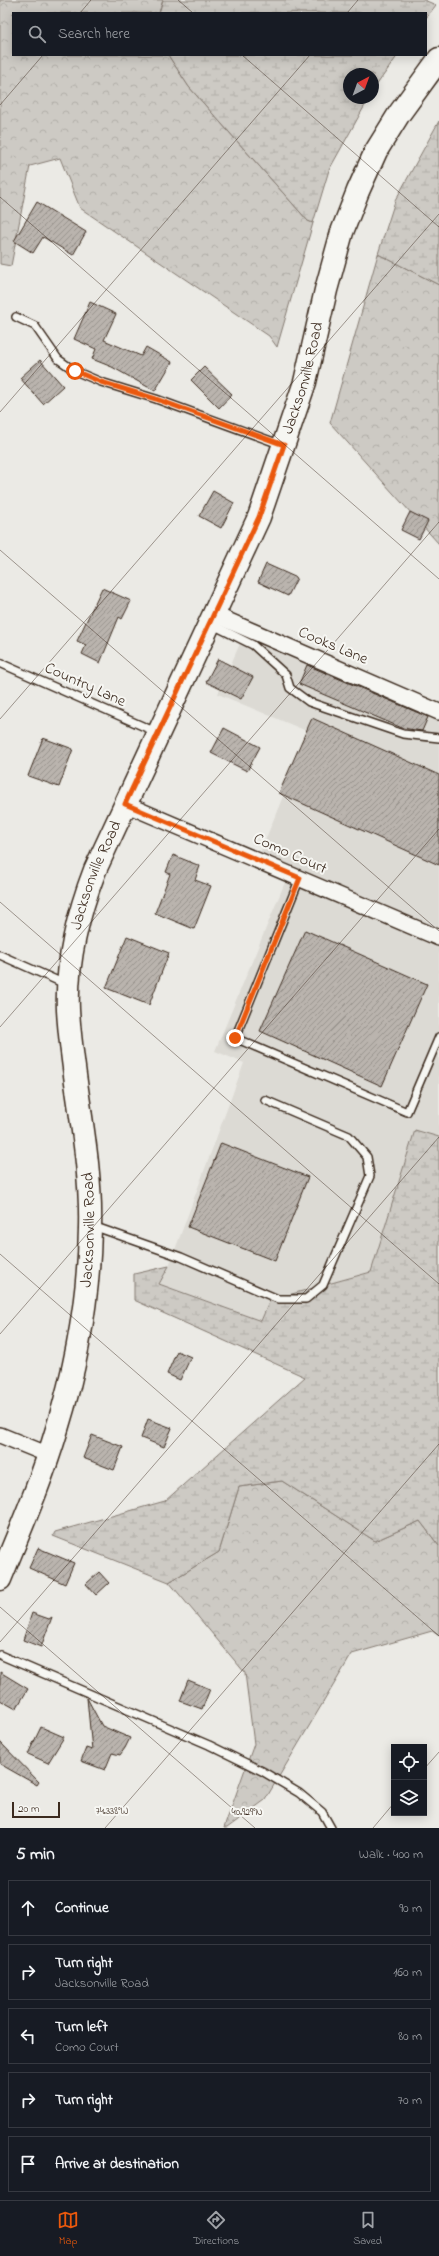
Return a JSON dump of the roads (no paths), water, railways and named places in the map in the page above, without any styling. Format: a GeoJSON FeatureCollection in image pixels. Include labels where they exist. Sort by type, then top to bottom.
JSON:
{"type":"FeatureCollection","features":[{"type":"Feature","properties":{"kind":"main road","name":"Jacksonville Road"},"geometry":{"type":"LineString","coordinates":[[0,1579],[49,1455],[72,1377],[78,1346],[89,1258],[90,1225],[84,1139],[68,1009],[75,933],[83,901],[95,870],[158,732],[259,517],[306,382],[326,290],[342,232],[358,191],[376,151],[399,114],[439,59]]}},
{"type":"Feature","properties":{"kind":"street","name":"Cooks Lane"},"geometry":{"type":"LineString","coordinates":[[211,618],[439,712]]}},
{"type":"Feature","properties":{"kind":"street","name":"Como Court"},"geometry":{"type":"LineString","coordinates":[[125,804],[439,938]]}},
{"type":"Feature","properties":{"kind":"street"},"geometry":{"type":"LineString","coordinates":[[0,1435],[49,1455]]}},
{"type":"Feature","properties":{"kind":"lane"},"geometry":{"type":"LineString","coordinates":[[16,317],[35,326],[58,359],[75,371],[101,382],[156,399],[284,445]]}},
{"type":"Feature","properties":{"kind":"lane"},"geometry":{"type":"LineString","coordinates":[[211,618],[253,645],[286,675],[290,688],[309,702],[403,734],[439,738]]}},
{"type":"Feature","properties":{"kind":"lane","name":"Country Lane"},"geometry":{"type":"LineString","coordinates":[[0,663],[158,732]]}},
{"type":"Feature","properties":{"kind":"lane"},"geometry":{"type":"LineString","coordinates":[[300,878],[235,1038],[407,1112],[439,1037]]}},
{"type":"Feature","properties":{"kind":"lane"},"geometry":{"type":"LineString","coordinates":[[0,955],[69,986]]}},
{"type":"Feature","properties":{"kind":"lane"},"geometry":{"type":"LineString","coordinates":[[90,1225],[182,1257],[278,1299],[306,1299],[323,1285],[370,1176],[367,1157],[349,1136],[265,1100]]}},
{"type":"Feature","properties":{"kind":"lane"},"geometry":{"type":"LineString","coordinates":[[0,1655],[209,1745],[262,1771],[299,1793],[322,1812],[332,1828]]}}]}
